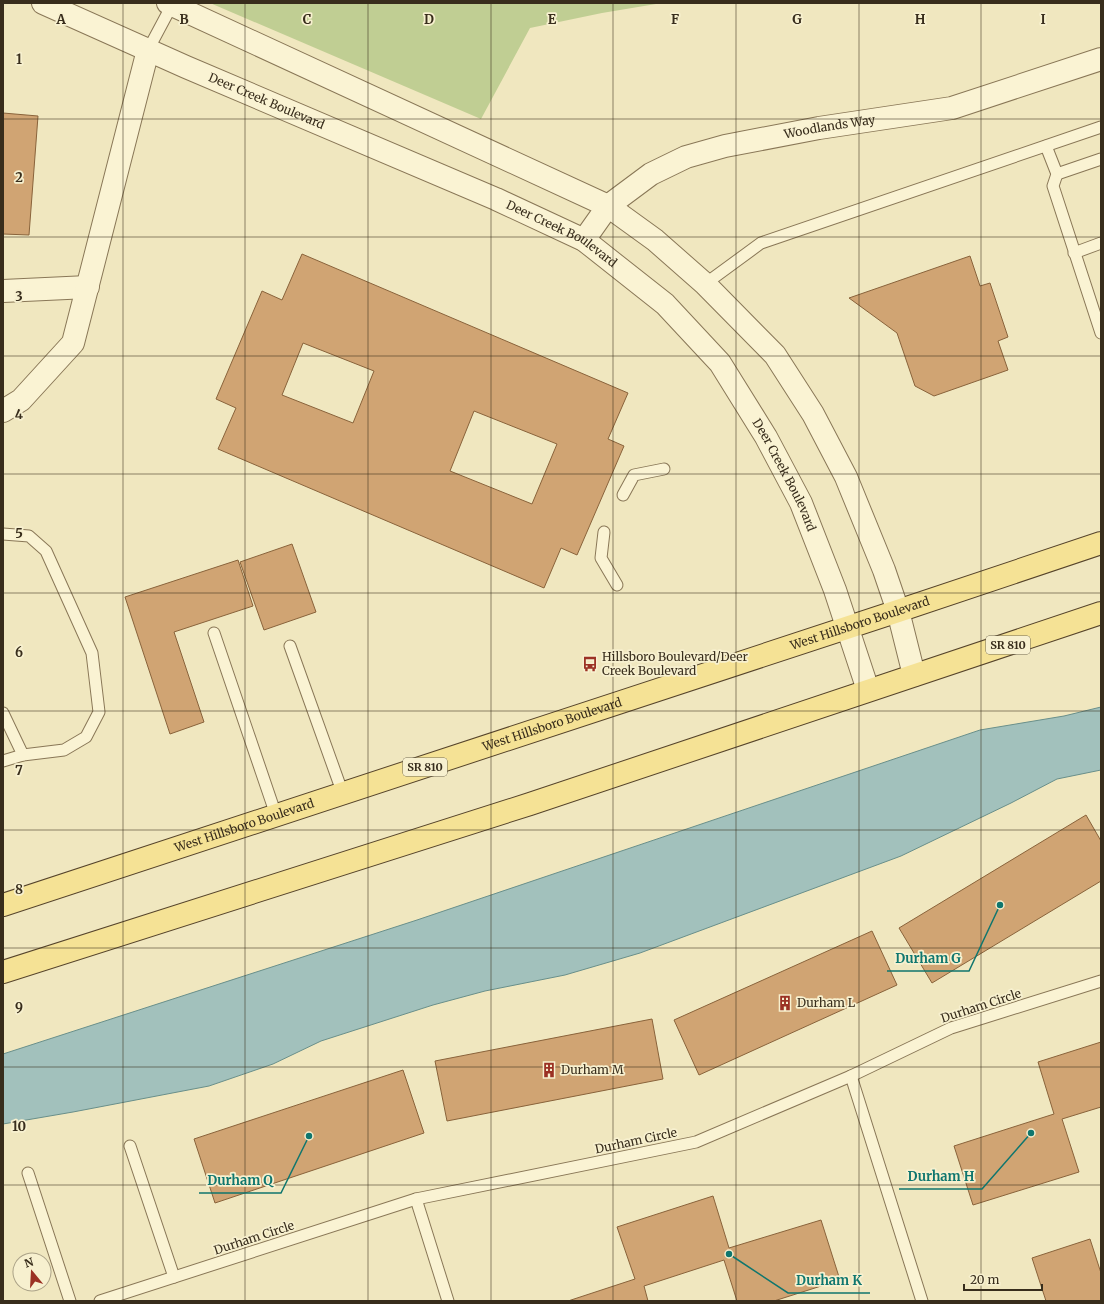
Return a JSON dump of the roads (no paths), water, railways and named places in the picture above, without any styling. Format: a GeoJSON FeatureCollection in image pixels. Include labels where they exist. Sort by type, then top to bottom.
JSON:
{"type":"FeatureCollection","features":[{"type":"Feature","properties":{"kind":"main road","name":"West Hillsboro Boulevard"},"geometry":{"type":"LineString","coordinates":[[3,905],[1101,543]]}},
{"type":"Feature","properties":{"kind":"main road","name":"SR 810"},"geometry":{"type":"LineString","coordinates":[[3,972],[530,804],[1101,613]]}},
{"type":"Feature","properties":{"kind":"street","name":"Deer Creek Boulevard"},"geometry":{"type":"LineString","coordinates":[[43,3],[354,140],[496,199],[584,240],[665,304],[720,363],[766,437],[801,503],[835,590],[868,690]]}},
{"type":"Feature","properties":{"kind":"street"},"geometry":{"type":"LineString","coordinates":[[170,4],[608,206],[655,240],[706,284],[774,355],[813,414],[846,477],[884,570],[898,611],[914,675]]}},
{"type":"Feature","properties":{"kind":"street"},"geometry":{"type":"LineString","coordinates":[[3,411],[21,400],[73,343],[148,50]]}},
{"type":"Feature","properties":{"kind":"street","name":"Woodlands Way"},"geometry":{"type":"LineString","coordinates":[[584,240],[608,206],[651,174],[686,157],[725,146],[819,128],[952,108],[1101,59]]}},
{"type":"Feature","properties":{"kind":"street"},"geometry":{"type":"LineString","coordinates":[[3,291],[88,287]]}},
{"type":"Feature","properties":{"kind":"lane"},"geometry":{"type":"LineString","coordinates":[[148,50],[170,4]]}},
{"type":"Feature","properties":{"kind":"lane"},"geometry":{"type":"LineString","coordinates":[[706,284],[761,243],[1101,127]]}},
{"type":"Feature","properties":{"kind":"lane"},"geometry":{"type":"LineString","coordinates":[[1046,146],[1057,174],[1053,186],[1074,253],[1096,303],[1101,333]]}},
{"type":"Feature","properties":{"kind":"lane"},"geometry":{"type":"LineString","coordinates":[[1057,174],[1101,159]]}},
{"type":"Feature","properties":{"kind":"lane"},"geometry":{"type":"LineString","coordinates":[[1074,253],[1101,244]]}},
{"type":"Feature","properties":{"kind":"lane"},"geometry":{"type":"LineString","coordinates":[[623,495],[634,474],[664,469]]}},
{"type":"Feature","properties":{"kind":"lane"},"geometry":{"type":"LineString","coordinates":[[604,532],[602,558],[617,584]]}},
{"type":"Feature","properties":{"kind":"lane"},"geometry":{"type":"LineString","coordinates":[[3,534],[29,536],[46,551],[92,653],[99,712],[86,738],[64,750],[23,755],[3,761]]}},
{"type":"Feature","properties":{"kind":"lane"},"geometry":{"type":"LineString","coordinates":[[214,633],[276,816]]}},
{"type":"Feature","properties":{"kind":"lane"},"geometry":{"type":"LineString","coordinates":[[290,646],[343,794]]}},
{"type":"Feature","properties":{"kind":"lane"},"geometry":{"type":"LineString","coordinates":[[3,713],[23,755]]}},
{"type":"Feature","properties":{"kind":"lane","name":"Durham Circle"},"geometry":{"type":"LineString","coordinates":[[100,1301],[416,1199],[696,1142],[851,1076],[951,1028],[1101,981]]}},
{"type":"Feature","properties":{"kind":"lane"},"geometry":{"type":"LineString","coordinates":[[851,1076],[922,1301]]}},
{"type":"Feature","properties":{"kind":"lane"},"geometry":{"type":"LineString","coordinates":[[130,1146],[174,1277]]}},
{"type":"Feature","properties":{"kind":"lane"},"geometry":{"type":"LineString","coordinates":[[28,1173],[70,1301]]}},
{"type":"Feature","properties":{"kind":"lane"},"geometry":{"type":"LineString","coordinates":[[416,1199],[448,1301]]}},
{"type":"Feature","properties":{"kind":"water"},"geometry":{"type":"Polygon","coordinates":[[[1101,707],[1101,770],[1057,779],[901,856],[640,953],[565,975],[485,991],[433,1005],[321,1041],[273,1064],[209,1086],[3,1124],[3,1054],[417,920],[980,730],[1064,716],[1101,707]]]}},
{"type":"Feature","properties":{"kind":"place","name":"Hillsboro Boulevard/Deer Creek Boulevard"},"geometry":{"type":"Point","coordinates":[590,664]}},
{"type":"Feature","properties":{"kind":"place","name":"Durham G"},"geometry":{"type":"Point","coordinates":[1000,905]}},
{"type":"Feature","properties":{"kind":"place","name":"Durham L"},"geometry":{"type":"Point","coordinates":[785,1003]}},
{"type":"Feature","properties":{"kind":"place","name":"Durham M"},"geometry":{"type":"Point","coordinates":[549,1070]}},
{"type":"Feature","properties":{"kind":"place","name":"Durham H"},"geometry":{"type":"Point","coordinates":[1031,1133]}},
{"type":"Feature","properties":{"kind":"place","name":"Durham Q"},"geometry":{"type":"Point","coordinates":[309,1136]}},
{"type":"Feature","properties":{"kind":"place","name":"Durham K"},"geometry":{"type":"Point","coordinates":[729,1254]}}]}
